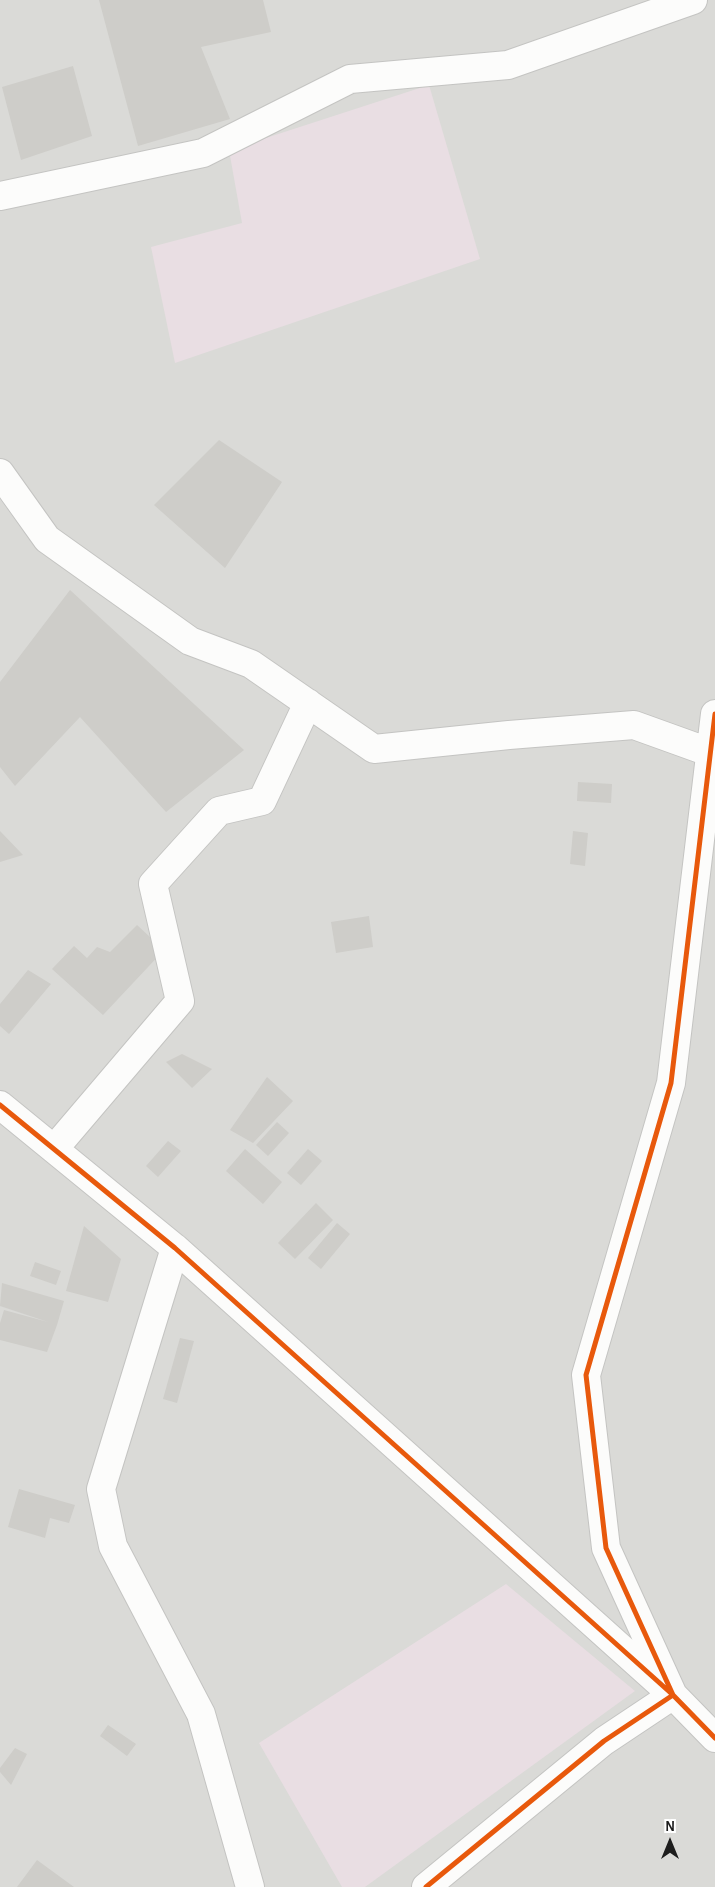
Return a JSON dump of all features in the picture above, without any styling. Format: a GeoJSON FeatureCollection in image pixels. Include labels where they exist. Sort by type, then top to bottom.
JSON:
{"type":"FeatureCollection","features":[{"type":"Feature","properties":{"kind":"street"},"geometry":{"type":"LineString","coordinates":[[0,196],[203,153],[350,80],[508,65],[693,0]]}},
{"type":"Feature","properties":{"kind":"street"},"geometry":{"type":"LineString","coordinates":[[0,473],[48,539],[190,641],[251,664],[374,749],[634,725],[712,756]]}},
{"type":"Feature","properties":{"kind":"street"},"geometry":{"type":"LineString","coordinates":[[54,1149],[180,1001],[153,884],[219,811],[262,801],[308,703]]}},
{"type":"Feature","properties":{"kind":"street"},"geometry":{"type":"LineString","coordinates":[[673,1695],[606,1548],[586,1375],[671,1083],[712,756],[715,714]]}},
{"type":"Feature","properties":{"kind":"street"},"geometry":{"type":"LineString","coordinates":[[0,1106],[176,1248],[673,1695],[715,1738]]}},
{"type":"Feature","properties":{"kind":"street"},"geometry":{"type":"LineString","coordinates":[[176,1248],[101,1489],[113,1546],[201,1714],[250,1887]]}},
{"type":"Feature","properties":{"kind":"street"},"geometry":{"type":"LineString","coordinates":[[426,1887],[604,1741],[673,1695]]}},
{"type":"Feature","properties":{"kind":"shaded area"},"geometry":{"type":"Polygon","coordinates":[[[0,0],[715,0],[715,1887],[0,1887],[0,0]]]}},
{"type":"Feature","properties":{"kind":"shaded area"},"geometry":{"type":"Polygon","coordinates":[[[429,85],[480,259],[175,363],[151,247],[242,223],[229,150],[429,85]]]}},
{"type":"Feature","properties":{"kind":"shaded area"},"geometry":{"type":"Polygon","coordinates":[[[506,1584],[635,1691],[365,1887],[342,1887],[259,1743],[506,1584]]]}},
{"type":"Feature","properties":{"kind":"building"},"geometry":{"type":"Polygon","coordinates":[[[99,0],[263,0],[271,32],[201,47],[230,119],[138,146],[99,0]]]}},
{"type":"Feature","properties":{"kind":"building"},"geometry":{"type":"Polygon","coordinates":[[[73,66],[92,136],[21,160],[2,87],[73,66]]]}},
{"type":"Feature","properties":{"kind":"building"},"geometry":{"type":"Polygon","coordinates":[[[219,440],[282,482],[225,568],[154,505],[219,440]]]}},
{"type":"Feature","properties":{"kind":"building"},"geometry":{"type":"Polygon","coordinates":[[[70,590],[244,750],[166,812],[80,717],[15,786],[0,767],[0,682],[70,590]]]}},
{"type":"Feature","properties":{"kind":"building"},"geometry":{"type":"Polygon","coordinates":[[[578,782],[612,784],[611,803],[577,801],[578,782]]]}},
{"type":"Feature","properties":{"kind":"building"},"geometry":{"type":"Polygon","coordinates":[[[0,831],[23,855],[0,862],[0,831]]]}},
{"type":"Feature","properties":{"kind":"building"},"geometry":{"type":"Polygon","coordinates":[[[573,831],[588,833],[585,866],[570,864],[573,831]]]}},
{"type":"Feature","properties":{"kind":"building"},"geometry":{"type":"Polygon","coordinates":[[[369,916],[373,947],[336,953],[331,922],[369,916]]]}},
{"type":"Feature","properties":{"kind":"building"},"geometry":{"type":"Polygon","coordinates":[[[137,925],[164,950],[103,1015],[52,969],[74,946],[87,958],[97,947],[110,952],[137,925]]]}},
{"type":"Feature","properties":{"kind":"building"},"geometry":{"type":"Polygon","coordinates":[[[28,970],[51,984],[9,1034],[0,1026],[0,1004],[28,970]]]}},
{"type":"Feature","properties":{"kind":"building"},"geometry":{"type":"Polygon","coordinates":[[[182,1054],[212,1069],[192,1088],[166,1062],[182,1054]]]}},
{"type":"Feature","properties":{"kind":"building"},"geometry":{"type":"Polygon","coordinates":[[[267,1077],[293,1101],[253,1143],[230,1130],[267,1077]]]}},
{"type":"Feature","properties":{"kind":"building"},"geometry":{"type":"Polygon","coordinates":[[[277,1122],[289,1133],[268,1156],[256,1145],[277,1122]]]}},
{"type":"Feature","properties":{"kind":"building"},"geometry":{"type":"Polygon","coordinates":[[[168,1141],[181,1151],[158,1177],[146,1166],[168,1141]]]}},
{"type":"Feature","properties":{"kind":"building"},"geometry":{"type":"Polygon","coordinates":[[[245,1149],[282,1182],[263,1204],[226,1171],[245,1149]]]}},
{"type":"Feature","properties":{"kind":"building"},"geometry":{"type":"Polygon","coordinates":[[[308,1149],[322,1161],[301,1185],[287,1173],[308,1149]]]}},
{"type":"Feature","properties":{"kind":"building"},"geometry":{"type":"Polygon","coordinates":[[[316,1203],[333,1220],[295,1259],[278,1243],[316,1203]]]}},
{"type":"Feature","properties":{"kind":"building"},"geometry":{"type":"Polygon","coordinates":[[[337,1223],[350,1234],[321,1269],[308,1258],[337,1223]]]}},
{"type":"Feature","properties":{"kind":"building"},"geometry":{"type":"Polygon","coordinates":[[[84,1226],[121,1259],[108,1302],[66,1291],[84,1226]]]}},
{"type":"Feature","properties":{"kind":"building"},"geometry":{"type":"Polygon","coordinates":[[[35,1262],[61,1271],[56,1285],[30,1276],[35,1262]]]}},
{"type":"Feature","properties":{"kind":"building"},"geometry":{"type":"Polygon","coordinates":[[[2,1283],[64,1301],[47,1352],[0,1340],[0,1323],[4,1310],[48,1322],[0,1306],[2,1283]]]}},
{"type":"Feature","properties":{"kind":"building"},"geometry":{"type":"Polygon","coordinates":[[[180,1338],[194,1341],[177,1403],[163,1399],[180,1338]]]}},
{"type":"Feature","properties":{"kind":"building"},"geometry":{"type":"Polygon","coordinates":[[[19,1489],[75,1505],[69,1523],[50,1518],[45,1538],[8,1527],[19,1489]]]}},
{"type":"Feature","properties":{"kind":"building"},"geometry":{"type":"Polygon","coordinates":[[[108,1725],[136,1744],[127,1756],[100,1736],[108,1725]]]}},
{"type":"Feature","properties":{"kind":"building"},"geometry":{"type":"Polygon","coordinates":[[[15,1748],[27,1754],[11,1785],[0,1772],[0,1768],[15,1748]]]}},
{"type":"Feature","properties":{"kind":"building"},"geometry":{"type":"Polygon","coordinates":[[[37,1860],[74,1887],[17,1887],[37,1860]]]}},
{"type":"Feature","properties":{"kind":"cycle path"},"geometry":{"type":"LineString","coordinates":[[715,714],[671,1083],[586,1375],[606,1548],[673,1695],[715,1738]]}},
{"type":"Feature","properties":{"kind":"cycle path"},"geometry":{"type":"LineString","coordinates":[[0,1105],[175,1248],[673,1695],[604,1741],[426,1887]]}}]}
